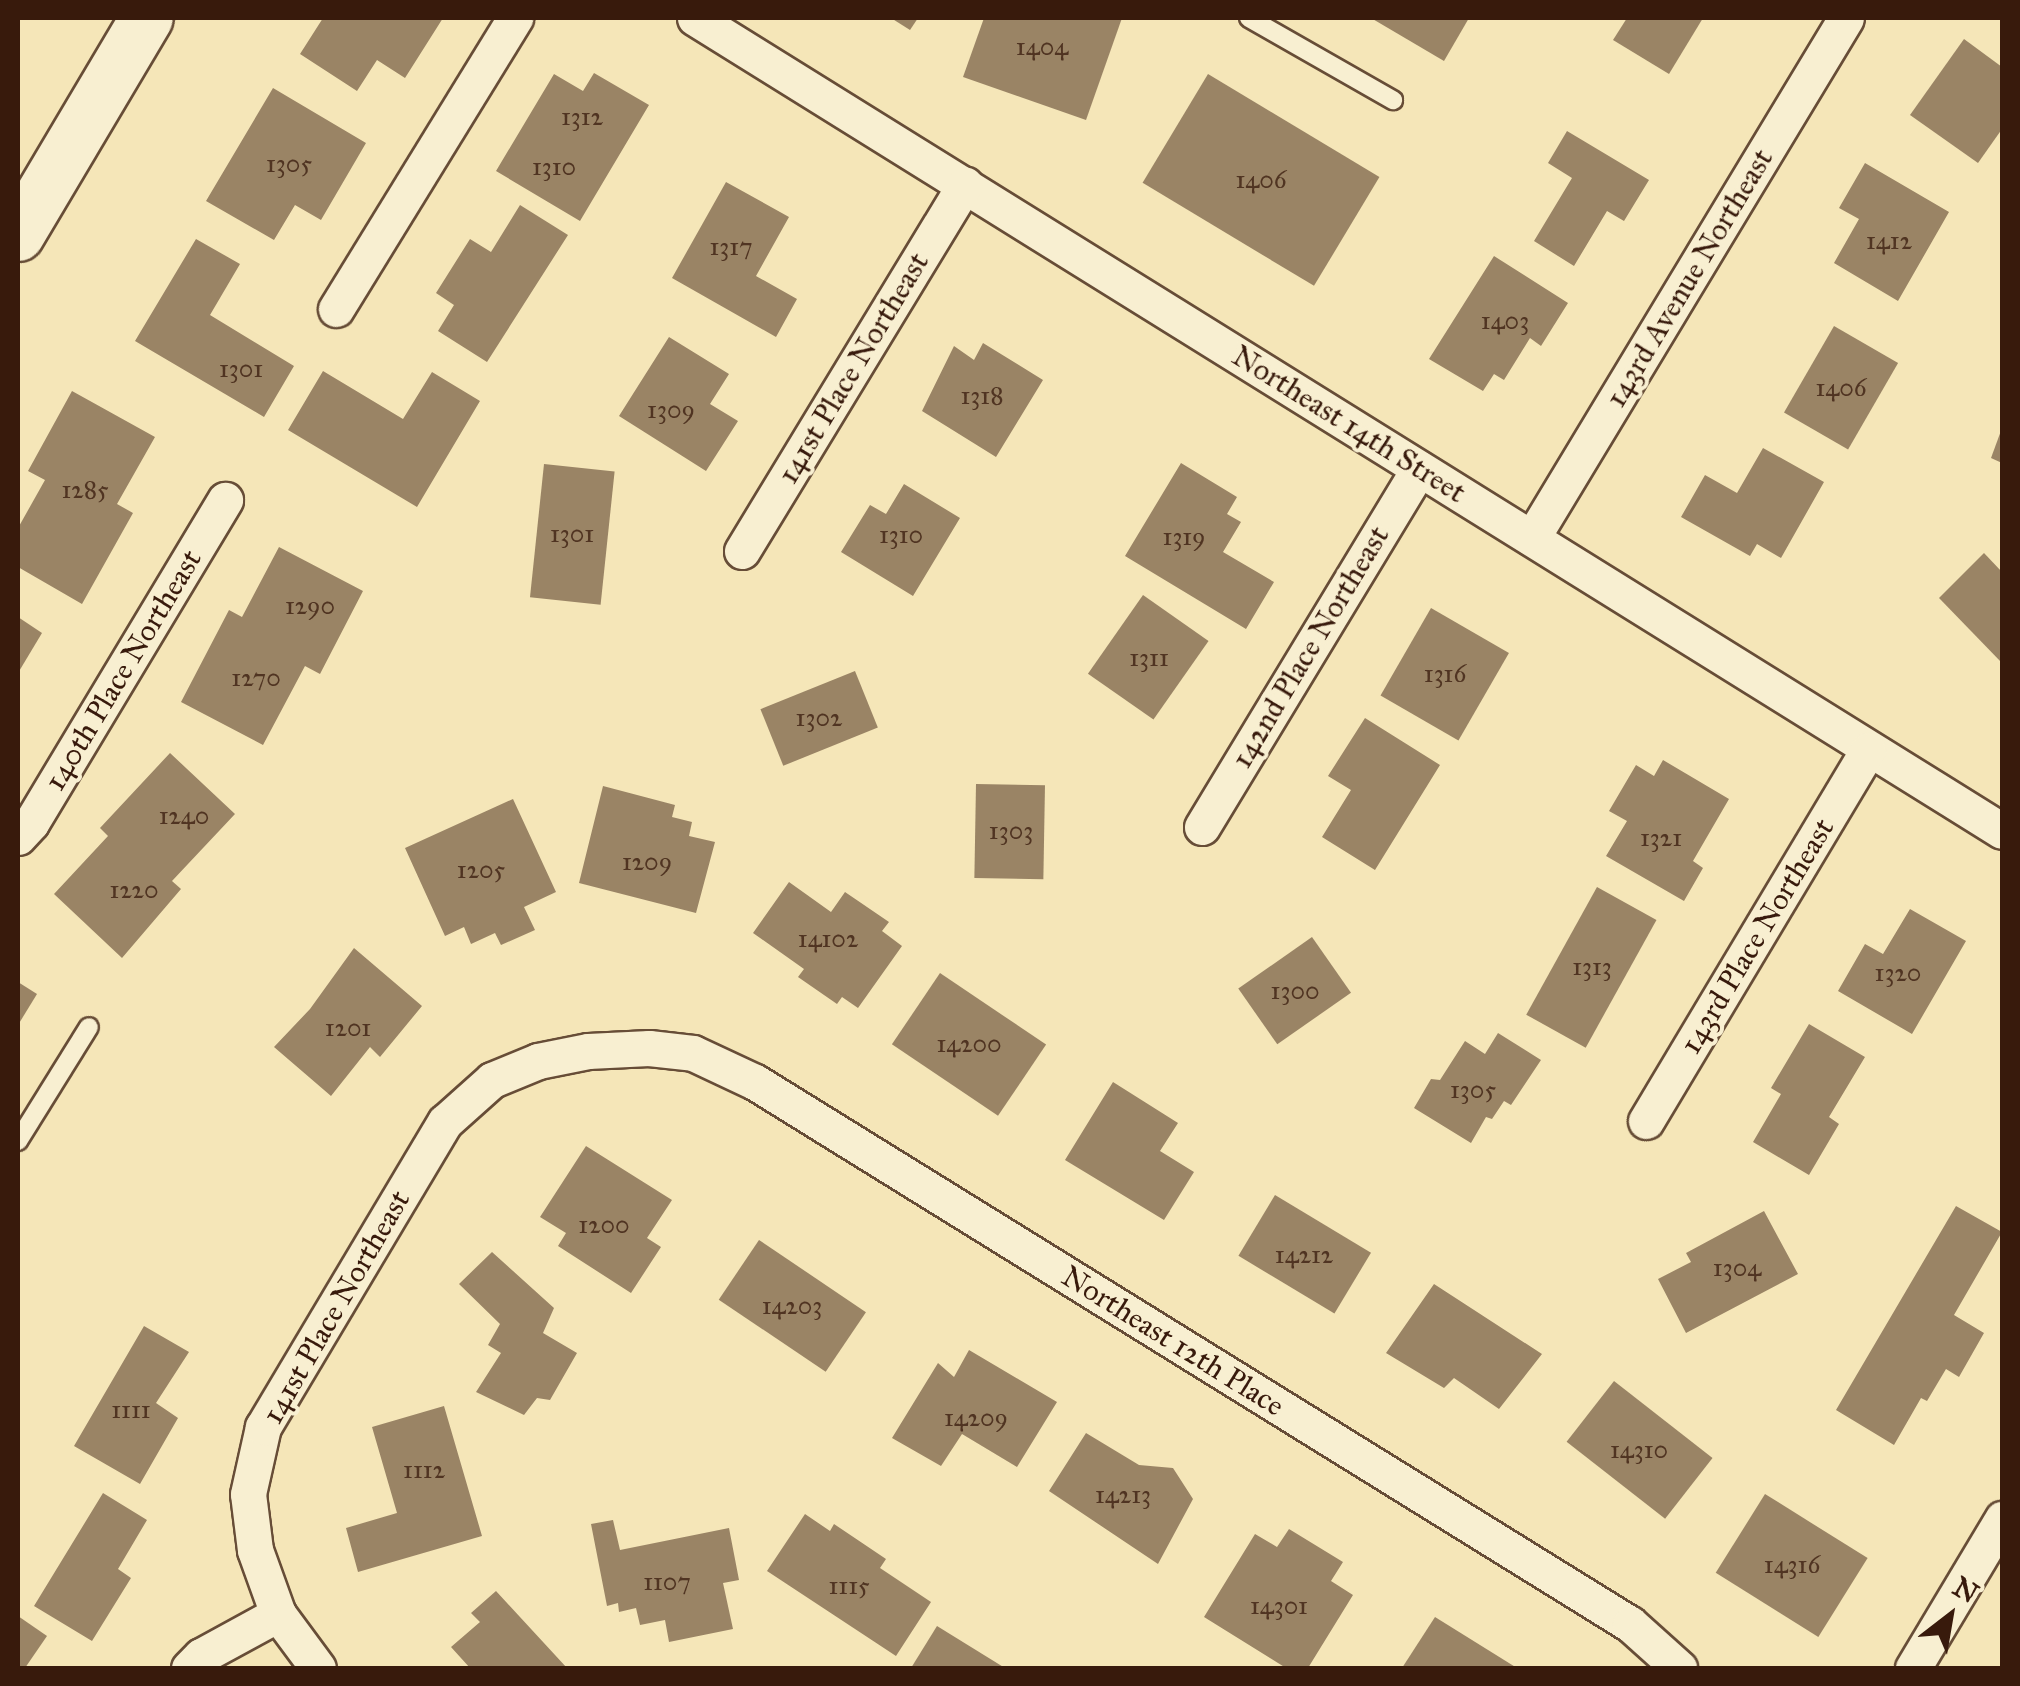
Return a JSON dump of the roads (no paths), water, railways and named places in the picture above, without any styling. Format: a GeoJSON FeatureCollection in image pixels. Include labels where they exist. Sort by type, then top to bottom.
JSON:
{"type":"FeatureCollection","features":[{"type":"Feature","properties":{"kind":"main road"},"geometry":{"type":"LineString","coordinates":[[18,235],[32,178],[147,18]]}},
{"type":"Feature","properties":{"kind":"street"},"geometry":{"type":"LineString","coordinates":[[336,309],[515,18]]}},
{"type":"Feature","properties":{"kind":"street","name":"Northeast 14th Street"},"geometry":{"type":"LineString","coordinates":[[695,18],[2002,831]]}},
{"type":"Feature","properties":{"kind":"street","name":"143rd Avenue Northeast"},"geometry":{"type":"LineString","coordinates":[[1532,538],[1846,18]]}},
{"type":"Feature","properties":{"kind":"street","name":"141st Place Northeast"},"geometry":{"type":"LineString","coordinates":[[742,551],[965,184]]}},
{"type":"Feature","properties":{"kind":"street","name":"142nd Place Northeast"},"geometry":{"type":"LineString","coordinates":[[1202,826],[1418,468]]}},
{"type":"Feature","properties":{"kind":"street","name":"140th Place Northeast"},"geometry":{"type":"LineString","coordinates":[[18,837],[32,823],[226,500]]}},
{"type":"Feature","properties":{"kind":"street","name":"143rd Place Northeast"},"geometry":{"type":"LineString","coordinates":[[1646,1122],[1868,750]]}},
{"type":"Feature","properties":{"kind":"street","name":"141st Place Northeast"},"geometry":{"type":"LineString","coordinates":[[318,1668],[278,1614],[255,1550],[248,1494],[264,1427],[446,1122],[492,1080],[538,1061],[588,1051],[649,1048]]}},
{"type":"Feature","properties":{"kind":"street","name":"Northeast 12th Place"},"geometry":{"type":"LineString","coordinates":[[649,1048],[692,1052],[755,1082],[1630,1624],[1680,1668]]}},
{"type":"Feature","properties":{"kind":"street"},"geometry":{"type":"LineString","coordinates":[[1913,1668],[2002,1519]]}},
{"type":"Feature","properties":{"kind":"street"},"geometry":{"type":"LineString","coordinates":[[189,1668],[201,1656],[278,1614]]}},
{"type":"Feature","properties":{"kind":"lane"},"geometry":{"type":"LineString","coordinates":[[1249,18],[1392,100]]}},
{"type":"Feature","properties":{"kind":"lane"},"geometry":{"type":"LineString","coordinates":[[18,1141],[89,1027]]}}]}
